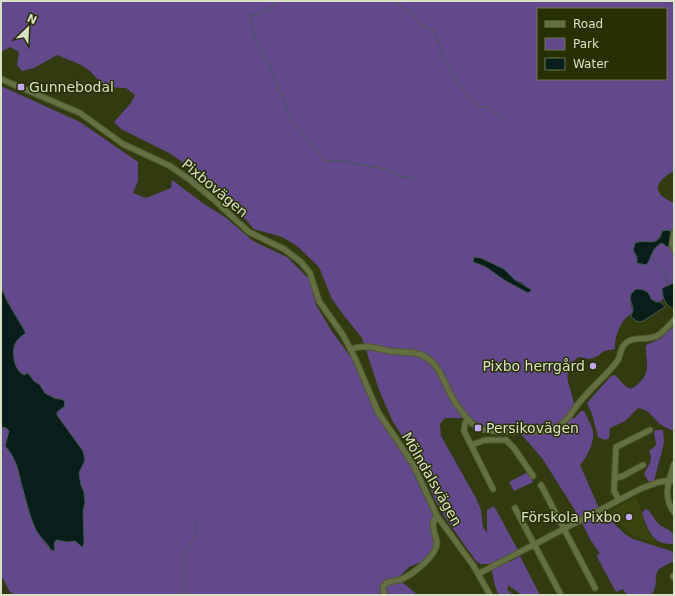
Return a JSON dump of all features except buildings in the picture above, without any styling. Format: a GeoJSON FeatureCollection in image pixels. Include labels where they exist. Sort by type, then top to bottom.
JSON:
{"type":"FeatureCollection","features":[{"type":"Feature","properties":{"kind":"street","name":"Pixbovägen"},"geometry":{"type":"LineString","coordinates":[[1,79],[80,113],[123,144],[170,166],[189,179],[213,199],[249,232],[280,246],[294,256],[310,273],[319,301],[343,335],[350,349]]}},
{"type":"Feature","properties":{"kind":"street"},"geometry":{"type":"LineString","coordinates":[[674,232],[672,244],[674,250]]}},
{"type":"Feature","properties":{"kind":"street"},"geometry":{"type":"LineString","coordinates":[[350,349],[358,346],[390,351],[412,352],[428,358],[437,368],[448,390],[468,419],[482,430],[552,430],[565,421],[576,409],[583,398],[616,362],[624,344],[633,339],[652,338],[658,336],[674,320]]}},
{"type":"Feature","properties":{"kind":"street","name":"Mölndalsvägen"},"geometry":{"type":"LineString","coordinates":[[350,349],[360,367],[378,412],[413,464],[437,516],[478,574],[490,595]]}},
{"type":"Feature","properties":{"kind":"street"},"geometry":{"type":"LineString","coordinates":[[468,419],[463,428],[494,489]]}},
{"type":"Feature","properties":{"kind":"street"},"geometry":{"type":"LineString","coordinates":[[619,500],[614,491],[616,447],[650,430]]}},
{"type":"Feature","properties":{"kind":"street"},"geometry":{"type":"LineString","coordinates":[[471,445],[485,440],[506,440],[514,448],[533,476]]}},
{"type":"Feature","properties":{"kind":"street"},"geometry":{"type":"LineString","coordinates":[[674,464],[668,498],[674,512]]}},
{"type":"Feature","properties":{"kind":"street"},"geometry":{"type":"LineString","coordinates":[[615,478],[623,476],[643,465]]}},
{"type":"Feature","properties":{"kind":"street"},"geometry":{"type":"LineString","coordinates":[[478,574],[651,484],[671,480]]}},
{"type":"Feature","properties":{"kind":"street"},"geometry":{"type":"LineString","coordinates":[[541,485],[595,588]]}},
{"type":"Feature","properties":{"kind":"street"},"geometry":{"type":"LineString","coordinates":[[515,508],[561,595]]}},
{"type":"Feature","properties":{"kind":"street"},"geometry":{"type":"LineString","coordinates":[[384,595],[383,587],[386,583],[404,578],[426,561],[434,552],[437,544],[433,525],[437,516]]}},
{"type":"Feature","properties":{"kind":"shaded area","name":"Förskola Pixbo"},"geometry":{"type":"Polygon","coordinates":[[[636,497],[649,534],[655,539],[652,542],[632,535],[609,511],[636,497]]]}},
{"type":"Feature","properties":{"kind":"green space"},"geometry":{"type":"Polygon","coordinates":[[[1,1],[674,1],[674,171],[662,179],[658,187],[661,195],[674,203],[674,227],[670,248],[674,257],[674,283],[668,285],[662,291],[663,299],[660,302],[656,302],[651,299],[630,303],[633,311],[624,320],[620,327],[616,338],[615,349],[604,351],[598,356],[590,359],[578,357],[572,363],[568,375],[574,404],[569,412],[574,419],[581,411],[584,411],[593,431],[593,439],[590,449],[580,465],[599,508],[626,535],[633,539],[671,551],[674,555],[674,561],[657,571],[655,587],[652,594],[627,595],[623,589],[616,592],[597,557],[597,555],[600,554],[590,539],[580,519],[575,519],[576,513],[573,507],[542,458],[518,429],[491,428],[480,424],[468,415],[463,418],[445,418],[440,424],[441,436],[476,498],[481,510],[483,527],[487,533],[487,510],[494,506],[518,550],[503,558],[510,562],[520,556],[540,595],[522,595],[509,586],[509,583],[507,590],[515,595],[499,595],[490,564],[481,564],[476,561],[446,519],[435,500],[419,462],[392,420],[379,390],[362,338],[332,299],[319,267],[296,245],[282,237],[254,229],[233,205],[190,167],[169,153],[121,129],[114,122],[131,103],[135,95],[126,88],[105,87],[89,70],[57,55],[34,68],[22,71],[17,65],[19,52],[10,47],[1,52],[1,1]],[[666,230],[654,242],[637,242],[635,252],[637,261],[646,265],[658,245],[662,243],[665,245],[670,243],[671,231],[666,230]],[[477,257],[473,262],[487,268],[528,292],[523,283],[515,280],[504,269],[477,257]]]}},
{"type":"Feature","properties":{"kind":"green space"},"geometry":{"type":"Polygon","coordinates":[[[1,86],[80,122],[138,162],[138,181],[133,193],[146,198],[171,188],[172,180],[204,204],[225,217],[253,241],[287,257],[310,280],[316,305],[331,330],[355,363],[378,417],[407,458],[435,517],[432,523],[432,532],[435,545],[434,550],[428,558],[409,567],[402,574],[403,583],[418,595],[15,595],[10,592],[1,575],[1,427],[6,428],[9,431],[5,446],[11,452],[19,471],[21,485],[31,515],[41,538],[51,550],[55,548],[54,544],[56,540],[68,542],[84,541],[83,510],[85,503],[79,473],[85,460],[83,451],[57,415],[63,399],[54,398],[45,393],[40,385],[34,381],[28,373],[24,375],[19,372],[15,365],[13,347],[18,339],[18,321],[1,287],[1,86]]]}},
{"type":"Feature","properties":{"kind":"green space"},"geometry":{"type":"Polygon","coordinates":[[[674,326],[674,431],[666,428],[645,410],[638,408],[625,421],[610,428],[609,438],[605,440],[598,437],[592,414],[587,403],[611,376],[615,375],[625,386],[629,388],[637,385],[647,371],[646,345],[660,339],[674,326]]]}},
{"type":"Feature","properties":{"kind":"green space"},"geometry":{"type":"Polygon","coordinates":[[[656,430],[663,430],[664,443],[654,481],[649,482],[644,474],[651,460],[649,451],[656,445],[654,432],[656,430]]]}},
{"type":"Feature","properties":{"kind":"green space"},"geometry":{"type":"Polygon","coordinates":[[[528,472],[533,482],[514,491],[509,482],[528,472]]]}},
{"type":"Feature","properties":{"kind":"green space"},"geometry":{"type":"Polygon","coordinates":[[[647,509],[657,522],[673,534],[674,542],[672,544],[660,542],[652,535],[646,525],[642,513],[647,509]]]}},
{"type":"Feature","properties":{"kind":"water"},"geometry":{"type":"Polygon","coordinates":[[[662,231],[671,231],[669,246],[667,247],[662,243],[658,245],[646,265],[637,263],[637,257],[633,250],[635,243],[652,242],[658,240],[662,231]]]}},
{"type":"Feature","properties":{"kind":"water"},"geometry":{"type":"Polygon","coordinates":[[[474,257],[481,258],[504,269],[515,280],[532,290],[528,293],[504,280],[486,267],[473,262],[474,257]]]}},
{"type":"Feature","properties":{"kind":"water"},"geometry":{"type":"Polygon","coordinates":[[[674,283],[674,309],[666,303],[662,288],[674,283]]]}},
{"type":"Feature","properties":{"kind":"water"},"geometry":{"type":"Polygon","coordinates":[[[1,287],[7,301],[26,333],[18,339],[13,351],[16,367],[24,375],[28,373],[34,381],[40,385],[45,393],[54,398],[64,400],[65,406],[57,412],[57,415],[83,451],[85,460],[79,473],[85,503],[83,511],[84,544],[82,547],[75,541],[68,542],[56,540],[54,544],[54,551],[39,535],[31,518],[16,465],[5,446],[9,431],[6,428],[1,427],[1,287]]]}},
{"type":"Feature","properties":{"kind":"water"},"geometry":{"type":"Polygon","coordinates":[[[636,289],[646,291],[651,299],[656,302],[661,302],[665,307],[643,321],[640,322],[635,320],[631,317],[633,307],[630,297],[636,289]]]}},
{"type":"Feature","properties":{"kind":"waterway"},"geometry":{"type":"LineString","coordinates":[[275,1],[274,6],[258,14],[250,15],[255,39],[270,67],[292,120],[325,161],[343,161],[385,169],[401,176],[414,178]]}},
{"type":"Feature","properties":{"kind":"waterway"},"geometry":{"type":"LineString","coordinates":[[395,1],[398,5],[412,13],[420,24],[434,30],[444,59],[457,82],[477,106],[486,107],[505,120]]}},
{"type":"Feature","properties":{"kind":"waterway"},"geometry":{"type":"LineString","coordinates":[[656,262],[664,273],[668,285]]}},
{"type":"Feature","properties":{"kind":"waterway"},"geometry":{"type":"LineString","coordinates":[[184,595],[184,553],[197,534],[195,526],[198,518]]}},
{"type":"Feature","properties":{"kind":"place","name":"Gunnebodal"},"geometry":{"type":"Point","coordinates":[21,87]}},
{"type":"Feature","properties":{"kind":"place","name":"Pixbo herrgård"},"geometry":{"type":"Point","coordinates":[593,366]}},
{"type":"Feature","properties":{"kind":"place","name":"Persikovägen"},"geometry":{"type":"Point","coordinates":[478,428]}},
{"type":"Feature","properties":{"kind":"place","name":"Förskola Pixbo"},"geometry":{"type":"Point","coordinates":[629,517]}}]}
